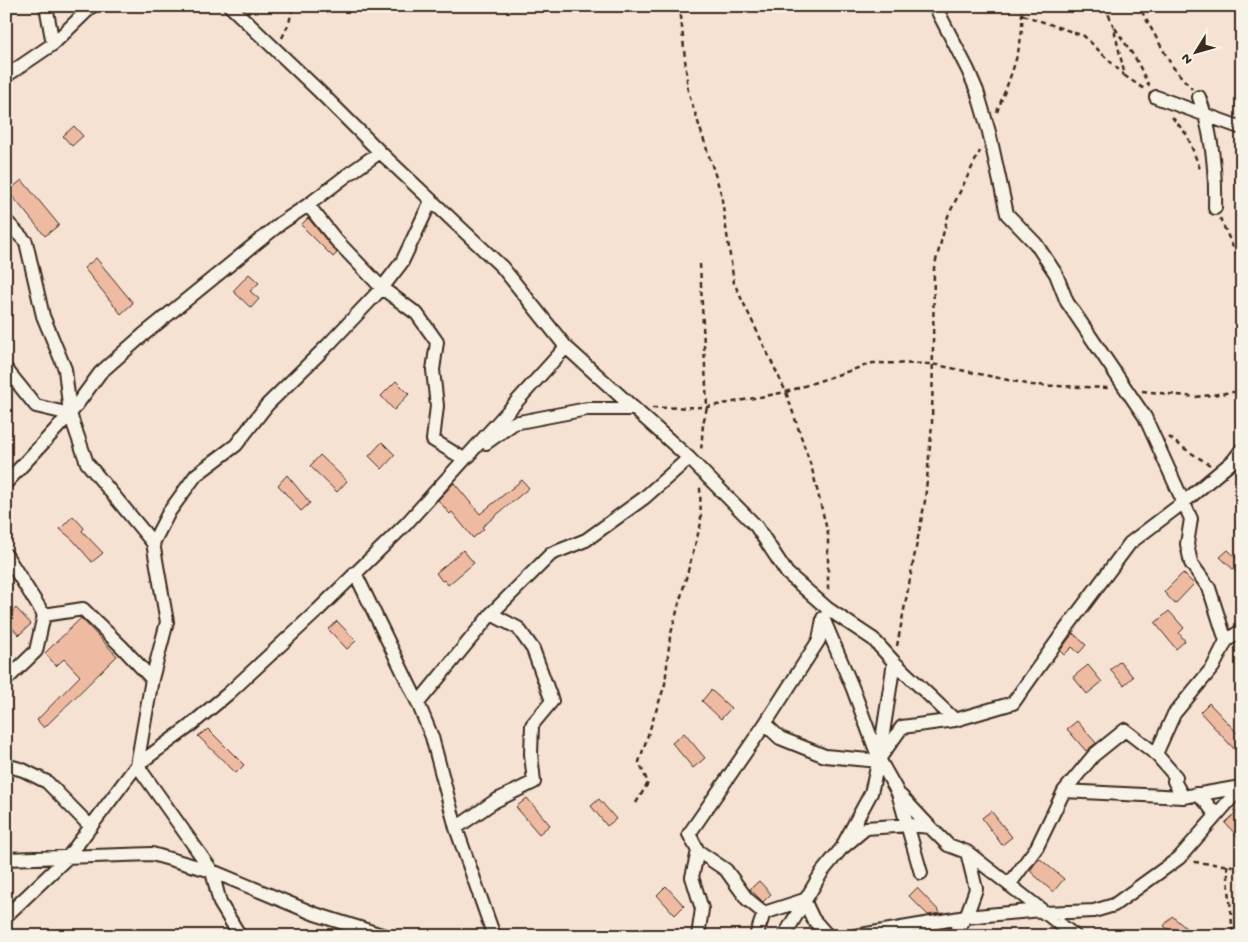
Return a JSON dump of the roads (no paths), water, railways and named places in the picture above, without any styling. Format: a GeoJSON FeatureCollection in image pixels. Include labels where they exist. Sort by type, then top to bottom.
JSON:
{"type":"FeatureCollection","features":[{"type":"Feature","properties":{"kind":"street"},"geometry":{"type":"LineString","coordinates":[[46,6],[53,44]]}},
{"type":"Feature","properties":{"kind":"street"},"geometry":{"type":"LineString","coordinates":[[6,76],[53,44],[92,6]]}},
{"type":"Feature","properties":{"kind":"street"},"geometry":{"type":"LineString","coordinates":[[230,6],[431,201],[502,267],[566,347],[633,409],[690,458],[756,526],[788,573],[826,614],[873,639],[894,662],[955,720]]}},
{"type":"Feature","properties":{"kind":"street"},"geometry":{"type":"LineString","coordinates":[[935,6],[968,70],[989,132],[1007,214],[1036,244],[1056,274],[1066,302],[1145,417],[1191,519],[1187,544],[1191,563],[1209,588],[1226,641]]}},
{"type":"Feature","properties":{"kind":"street"},"geometry":{"type":"LineString","coordinates":[[1156,96],[1242,128]]}},
{"type":"Feature","properties":{"kind":"street"},"geometry":{"type":"LineString","coordinates":[[1199,97],[1205,114],[1212,148],[1216,185],[1215,208]]}},
{"type":"Feature","properties":{"kind":"street"},"geometry":{"type":"LineString","coordinates":[[6,483],[70,414],[100,373],[143,335],[280,223],[308,205],[380,152]]}},
{"type":"Feature","properties":{"kind":"street"},"geometry":{"type":"LineString","coordinates":[[153,543],[169,512],[196,476],[236,445],[267,405],[382,288],[402,262],[431,201]]}},
{"type":"Feature","properties":{"kind":"street"},"geometry":{"type":"LineString","coordinates":[[308,205],[336,240],[382,288],[417,314],[437,342],[433,370],[437,406],[433,440],[464,459]]}},
{"type":"Feature","properties":{"kind":"street"},"geometry":{"type":"LineString","coordinates":[[6,221],[26,242],[43,316],[64,369],[70,414],[88,463],[153,543],[168,622],[152,679],[137,765],[212,871],[220,903],[240,936]]}},
{"type":"Feature","properties":{"kind":"street"},"geometry":{"type":"LineString","coordinates":[[6,916],[68,857],[137,765],[186,729],[229,693],[318,610],[406,524],[566,347]]}},
{"type":"Feature","properties":{"kind":"street"},"geometry":{"type":"LineString","coordinates":[[6,369],[36,406],[70,414]]}},
{"type":"Feature","properties":{"kind":"street"},"geometry":{"type":"LineString","coordinates":[[464,459],[514,423],[587,409],[633,409]]}},
{"type":"Feature","properties":{"kind":"street"},"geometry":{"type":"LineString","coordinates":[[879,760],[902,727],[955,720],[1013,703],[1130,543],[1184,502],[1233,461],[1242,448]]}},
{"type":"Feature","properties":{"kind":"street"},"geometry":{"type":"LineString","coordinates":[[418,703],[491,614],[551,554],[586,540],[644,498],[690,458]]}},
{"type":"Feature","properties":{"kind":"street"},"geometry":{"type":"LineString","coordinates":[[6,555],[44,615],[36,651],[6,680]]}},
{"type":"Feature","properties":{"kind":"street"},"geometry":{"type":"LineString","coordinates":[[355,573],[418,703],[432,737],[456,828],[494,936]]}},
{"type":"Feature","properties":{"kind":"street"},"geometry":{"type":"LineString","coordinates":[[44,615],[82,609],[152,679]]}},
{"type":"Feature","properties":{"kind":"street"},"geometry":{"type":"LineString","coordinates":[[456,828],[494,800],[534,782],[531,754],[532,725],[552,701],[533,649],[518,628],[491,614]]}},
{"type":"Feature","properties":{"kind":"street"},"geometry":{"type":"LineString","coordinates":[[764,913],[747,899],[726,870],[698,851],[689,834],[820,640],[826,614]]}},
{"type":"Feature","properties":{"kind":"street"},"geometry":{"type":"LineString","coordinates":[[826,614],[879,760],[898,793],[909,825],[921,873]]}},
{"type":"Feature","properties":{"kind":"street"},"geometry":{"type":"LineString","coordinates":[[1156,754],[1174,714],[1213,667],[1226,641],[1242,630]]}},
{"type":"Feature","properties":{"kind":"street"},"geometry":{"type":"LineString","coordinates":[[841,849],[871,792],[879,760],[894,662]]}},
{"type":"Feature","properties":{"kind":"street"},"geometry":{"type":"LineString","coordinates":[[765,724],[780,738],[825,756],[879,760]]}},
{"type":"Feature","properties":{"kind":"street"},"geometry":{"type":"LineString","coordinates":[[1009,886],[1037,847],[1064,791],[1094,755],[1125,730],[1156,754],[1176,777],[1174,781],[1183,797]]}},
{"type":"Feature","properties":{"kind":"street"},"geometry":{"type":"LineString","coordinates":[[6,765],[23,770],[47,782],[91,827]]}},
{"type":"Feature","properties":{"kind":"street"},"geometry":{"type":"LineString","coordinates":[[1064,791],[1183,797],[1241,787]]}},
{"type":"Feature","properties":{"kind":"street"},"geometry":{"type":"LineString","coordinates":[[855,936],[966,916],[1094,911],[1114,905],[1179,858],[1241,787]]}},
{"type":"Feature","properties":{"kind":"street"},"geometry":{"type":"LineString","coordinates":[[898,793],[948,845],[967,852],[1075,936]]}},
{"type":"Feature","properties":{"kind":"street"},"geometry":{"type":"LineString","coordinates":[[1196,794],[1204,800],[1216,815]]}},
{"type":"Feature","properties":{"kind":"street"},"geometry":{"type":"LineString","coordinates":[[784,936],[822,872],[841,849],[866,828],[909,825],[930,827]]}},
{"type":"Feature","properties":{"kind":"street"},"geometry":{"type":"LineString","coordinates":[[698,851],[692,877],[702,909],[698,936]]}},
{"type":"Feature","properties":{"kind":"street"},"geometry":{"type":"LineString","coordinates":[[953,936],[966,916],[976,888],[967,852]]}},
{"type":"Feature","properties":{"kind":"street"},"geometry":{"type":"LineString","coordinates":[[6,859],[152,854],[212,871],[315,914],[385,936]]}},
{"type":"Feature","properties":{"kind":"street"},"geometry":{"type":"LineString","coordinates":[[764,913],[804,900]]}},
{"type":"Feature","properties":{"kind":"street"},"geometry":{"type":"LineString","coordinates":[[804,900],[813,919],[828,936]]}},
{"type":"Feature","properties":{"kind":"street"},"geometry":{"type":"LineString","coordinates":[[756,936],[764,913]]}}]}
